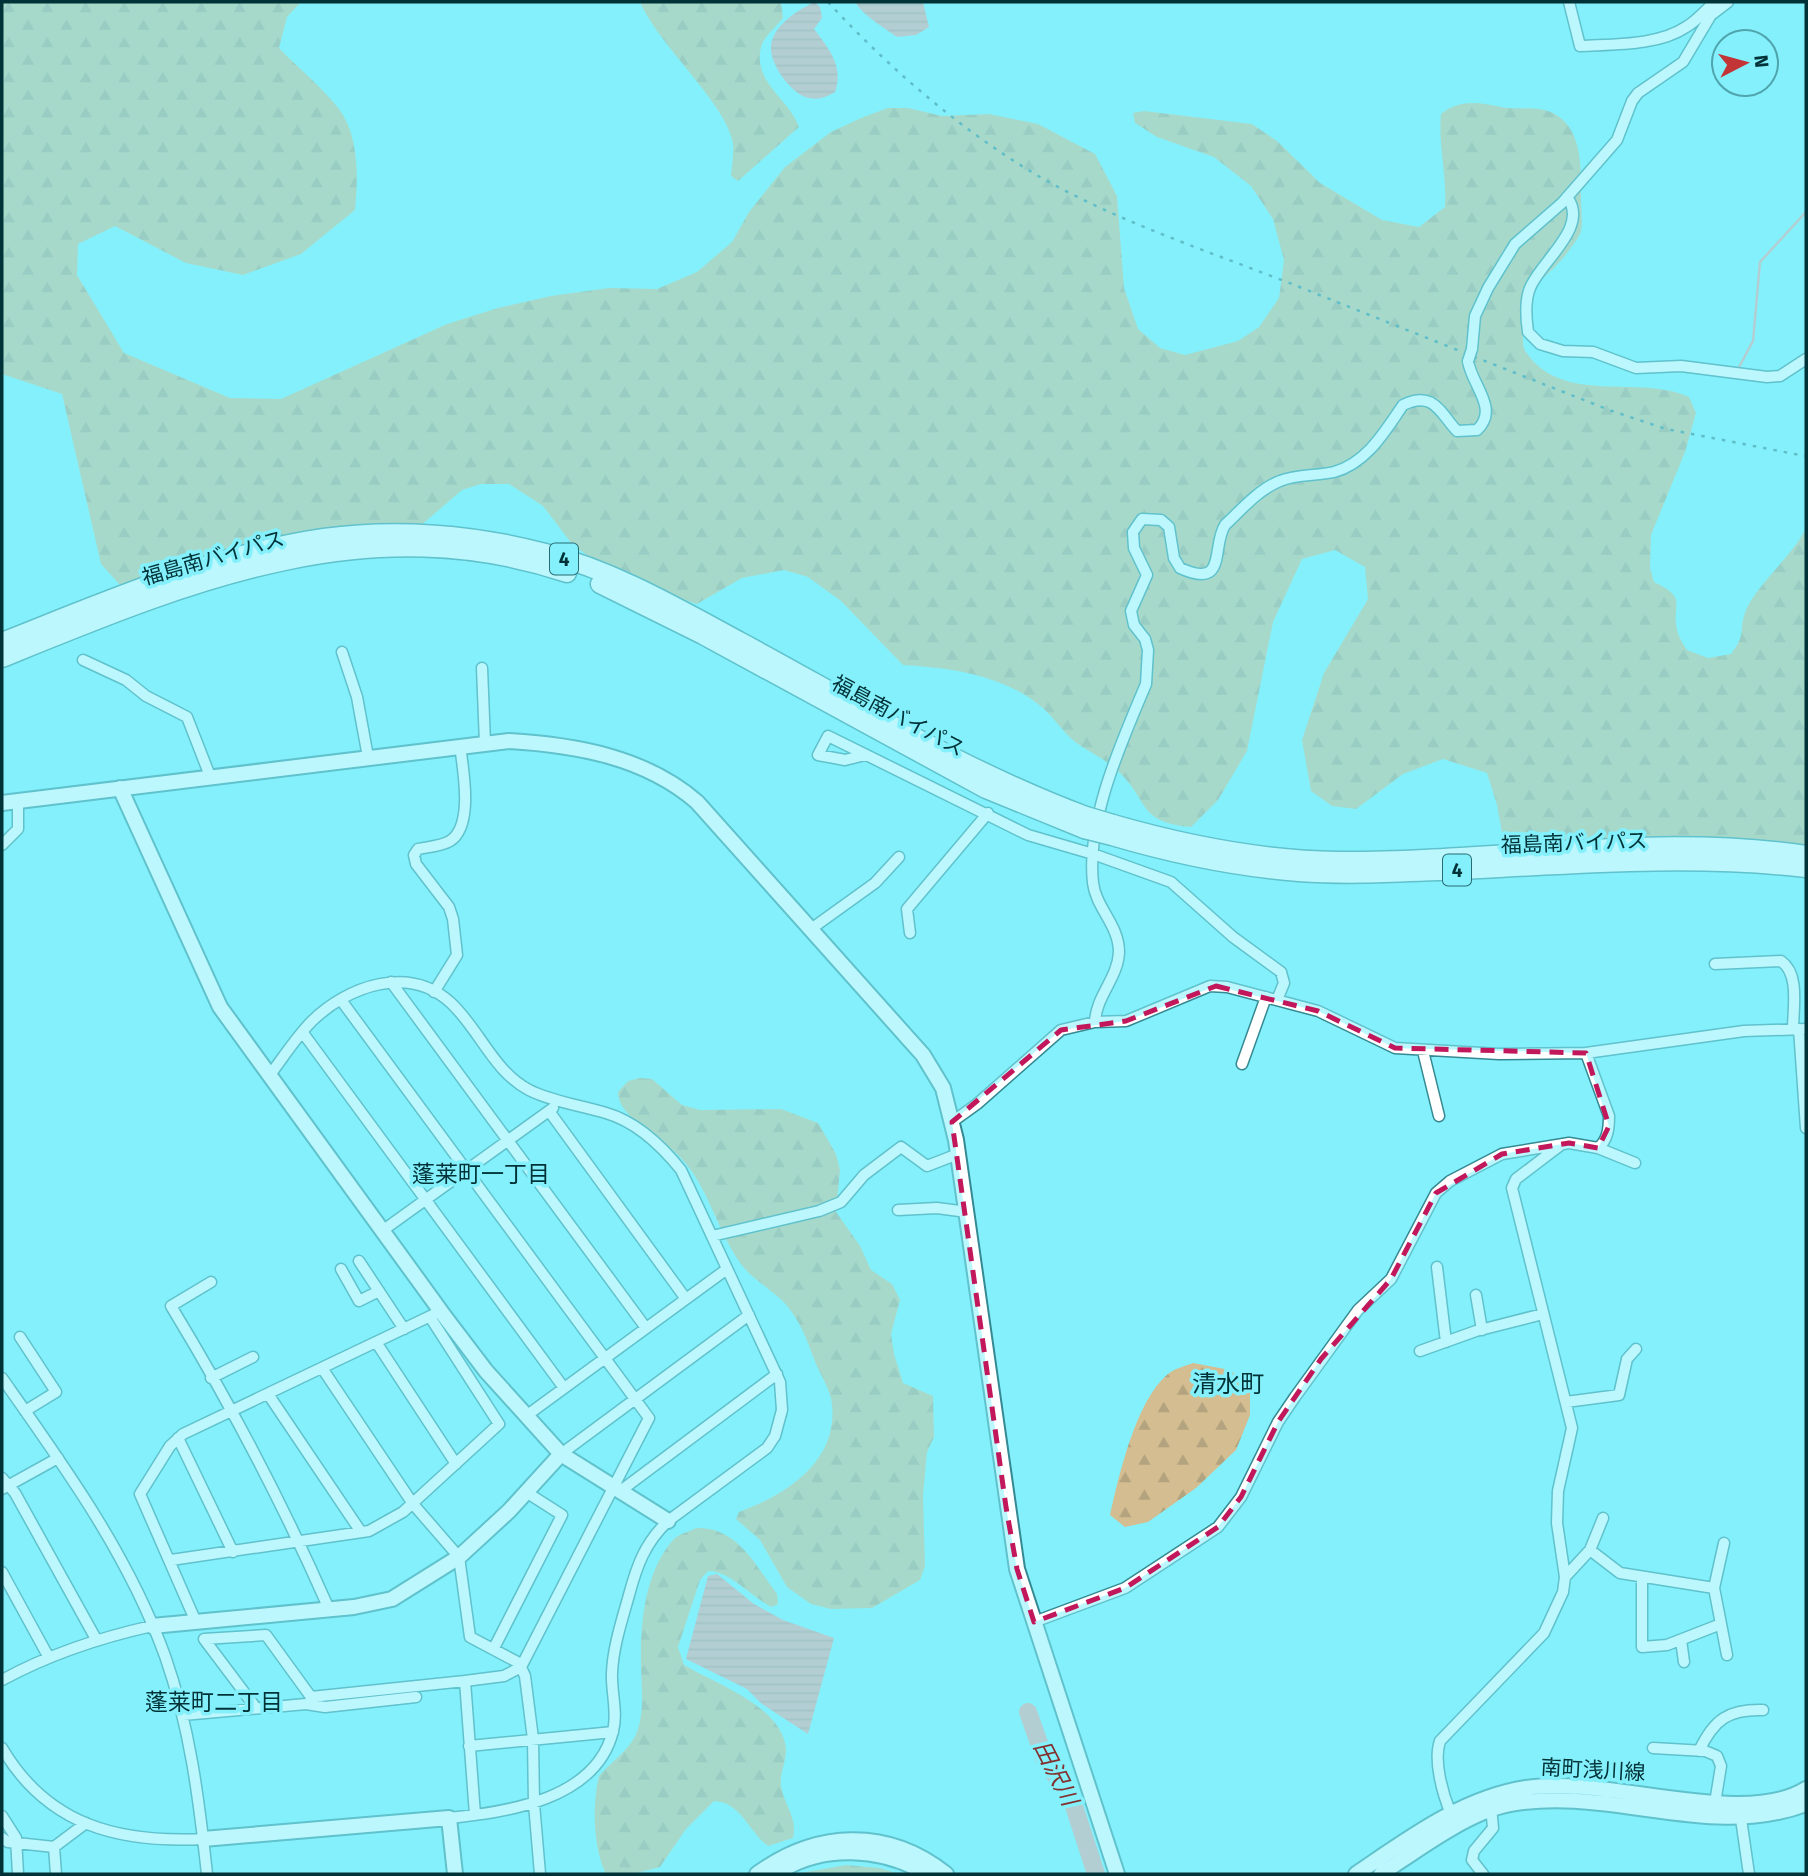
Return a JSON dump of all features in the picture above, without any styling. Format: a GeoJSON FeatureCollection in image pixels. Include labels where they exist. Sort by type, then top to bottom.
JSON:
{"type":"FeatureCollection","features":[{"type":"Feature","properties":{"kind":"highway","name":"福島南バイパス"},"geometry":{"type":"LineString","coordinates":[[2,642],[119,596],[247,554],[290,544],[328,538],[403,534],[494,542],[546,553],[646,591],[974,767],[1085,822]]}},
{"type":"Feature","properties":{"kind":"highway","name":"福島南バイパス"},"geometry":{"type":"LineString","coordinates":[[2,658],[120,610],[249,567],[291,557],[404,548],[495,555],[548,566],[622,594],[986,789],[1211,861],[1299,872],[1404,872],[1686,862],[1732,862],[1806,868]]}},
{"type":"Feature","properties":{"kind":"highway","name":"福島南バイパス"},"geometry":{"type":"LineString","coordinates":[[1112,830],[1236,852],[1336,861],[1725,847],[1806,855]]}},
{"type":"Feature","properties":{"kind":"street"},"geometry":{"type":"LineString","coordinates":[[1569,2],[1580,46],[1626,42],[1676,33],[1686,28],[1715,2]]}},
{"type":"Feature","properties":{"kind":"street"},"geometry":{"type":"LineString","coordinates":[[1094,1022],[1115,974],[1119,949],[1112,923],[1094,890],[1093,854],[1110,779],[1146,684],[1148,650],[1145,639],[1134,625],[1131,611],[1147,575],[1133,540],[1137,525],[1142,519],[1161,520],[1169,527],[1174,542],[1174,558],[1180,568],[1201,574],[1212,569],[1219,555],[1220,533],[1251,502],[1281,480],[1336,471],[1360,458],[1379,439],[1403,405],[1432,402],[1439,405],[1457,430],[1477,430],[1484,422],[1486,406],[1468,360],[1472,349],[1475,316],[1508,255],[1515,244],[1567,197],[1617,141],[1632,101],[1639,93],[1683,62],[1712,15],[1728,2]]}},
{"type":"Feature","properties":{"kind":"street"},"geometry":{"type":"LineString","coordinates":[[1567,197],[1574,208],[1573,222],[1529,290],[1528,332],[1540,344],[1563,351],[1593,352],[1636,368],[1681,366],[1767,377],[1780,376],[1806,359]]}},
{"type":"Feature","properties":{"kind":"street"},"geometry":{"type":"LineString","coordinates":[[342,652],[357,697],[368,757]]}},
{"type":"Feature","properties":{"kind":"street"},"geometry":{"type":"LineString","coordinates":[[83,660],[126,680],[146,696],[187,716],[210,776]]}},
{"type":"Feature","properties":{"kind":"street"},"geometry":{"type":"LineString","coordinates":[[482,668],[485,743]]}},
{"type":"Feature","properties":{"kind":"street"},"geometry":{"type":"LineString","coordinates":[[2,803],[509,741],[571,746],[635,765],[669,780],[697,802],[923,1055],[943,1088],[952,1122],[967,1212],[1006,1507],[1017,1569],[1117,1874]]}},
{"type":"Feature","properties":{"kind":"street"},"geometry":{"type":"LineString","coordinates":[[434,992],[457,954],[453,919],[449,907],[416,864],[414,855],[418,849],[445,843],[457,834],[465,811],[460,746]]}},
{"type":"Feature","properties":{"kind":"street"},"geometry":{"type":"LineString","coordinates":[[865,755],[1044,841],[1093,854],[1171,882],[1233,937],[1281,972],[1284,983],[1272,998],[1242,1064]]}},
{"type":"Feature","properties":{"kind":"street"},"geometry":{"type":"LineString","coordinates":[[120,788],[202,975],[220,1007],[382,1231],[436,1314],[499,1424],[413,1504],[383,1524],[361,1532],[171,1560]]}},
{"type":"Feature","properties":{"kind":"street"},"geometry":{"type":"LineString","coordinates":[[2,845],[18,829],[18,801]]}},
{"type":"Feature","properties":{"kind":"street"},"geometry":{"type":"LineString","coordinates":[[910,933],[907,909],[988,813]]}},
{"type":"Feature","properties":{"kind":"street"},"geometry":{"type":"LineString","coordinates":[[811,929],[874,883],[900,857]]}},
{"type":"Feature","properties":{"kind":"street"},"geometry":{"type":"LineString","coordinates":[[1715,964],[1781,961],[1792,973],[1806,1128]]}},
{"type":"Feature","properties":{"kind":"street"},"geometry":{"type":"LineString","coordinates":[[391,982],[646,1328]]}},
{"type":"Feature","properties":{"kind":"street"},"geometry":{"type":"LineString","coordinates":[[2,1748],[28,1785],[45,1799],[86,1823],[131,1838],[156,1841],[450,1818],[534,1804],[558,1793],[580,1777],[605,1751],[613,1732],[612,1661],[640,1556],[655,1533],[767,1448],[775,1436],[782,1410],[782,1390],[777,1374],[681,1170],[658,1143],[636,1127],[609,1114],[562,1102],[527,1089],[508,1074],[451,1003],[414,984],[391,982],[372,985],[341,1000],[310,1023],[269,1076]]}},
{"type":"Feature","properties":{"kind":"street"},"geometry":{"type":"LineString","coordinates":[[952,1122],[977,1104],[1055,1033],[1094,1022],[1126,1021],[1210,986],[1227,987],[1318,1011],[1385,1045],[1423,1051],[1586,1053],[1744,1031],[1799,1029]]}},
{"type":"Feature","properties":{"kind":"street"},"geometry":{"type":"LineString","coordinates":[[183,1715],[504,1676],[521,1667],[616,1490],[649,1418],[341,1000]]}},
{"type":"Feature","properties":{"kind":"street"},"geometry":{"type":"LineString","coordinates":[[303,1033],[564,1388]]}},
{"type":"Feature","properties":{"kind":"street"},"geometry":{"type":"LineString","coordinates":[[1423,1051],[1438,1116]]}},
{"type":"Feature","properties":{"kind":"street"},"geometry":{"type":"LineString","coordinates":[[1586,1053],[1609,1116],[1607,1135],[1598,1148]]}},
{"type":"Feature","properties":{"kind":"street"},"geometry":{"type":"LineString","coordinates":[[382,1231],[562,1102]]}},
{"type":"Feature","properties":{"kind":"street"},"geometry":{"type":"LineString","coordinates":[[549,1111],[686,1299]]}},
{"type":"Feature","properties":{"kind":"street"},"geometry":{"type":"LineString","coordinates":[[1451,1814],[1445,1799],[1437,1749],[1440,1741],[1544,1633],[1563,1592],[1565,1577],[1557,1523],[1558,1491],[1572,1438],[1566,1402],[1511,1188],[1516,1179],[1562,1144]]}},
{"type":"Feature","properties":{"kind":"street"},"geometry":{"type":"LineString","coordinates":[[1034,1622],[1125,1588],[1218,1527],[1241,1497],[1278,1422],[1359,1310],[1391,1279],[1436,1193],[1450,1181],[1502,1154],[1562,1144],[1598,1148],[1635,1163]]}},
{"type":"Feature","properties":{"kind":"street"},"geometry":{"type":"LineString","coordinates":[[712,1236],[819,1211],[841,1202],[864,1175],[901,1147],[927,1166],[958,1154]]}},
{"type":"Feature","properties":{"kind":"street"},"geometry":{"type":"LineString","coordinates":[[898,1210],[937,1208],[967,1212]]}},
{"type":"Feature","properties":{"kind":"street"},"geometry":{"type":"LineString","coordinates":[[359,1261],[404,1329]]}},
{"type":"Feature","properties":{"kind":"street"},"geometry":{"type":"LineString","coordinates":[[1437,1267],[1446,1342]]}},
{"type":"Feature","properties":{"kind":"street"},"geometry":{"type":"LineString","coordinates":[[341,1269],[359,1301],[379,1291]]}},
{"type":"Feature","properties":{"kind":"street"},"geometry":{"type":"LineString","coordinates":[[526,1416],[727,1269]]}},
{"type":"Feature","properties":{"kind":"street"},"geometry":{"type":"LineString","coordinates":[[211,1282],[171,1306],[207,1365],[211,1378],[233,1411],[299,1542],[329,1609]]}},
{"type":"Feature","properties":{"kind":"street"},"geometry":{"type":"LineString","coordinates":[[1476,1295],[1482,1329]]}},
{"type":"Feature","properties":{"kind":"street"},"geometry":{"type":"LineString","coordinates":[[196,1622],[140,1494],[170,1446],[178,1438],[436,1314]]}},
{"type":"Feature","properties":{"kind":"street"},"geometry":{"type":"LineString","coordinates":[[436,1314],[561,1454],[668,1521]]}},
{"type":"Feature","properties":{"kind":"street"},"geometry":{"type":"LineString","coordinates":[[1420,1351],[1482,1329],[1543,1314]]}},
{"type":"Feature","properties":{"kind":"street"},"geometry":{"type":"LineString","coordinates":[[2,1680],[48,1656],[96,1639],[152,1626],[378,1604],[392,1599],[425,1581],[459,1557],[561,1454],[749,1315]]}},
{"type":"Feature","properties":{"kind":"street"},"geometry":{"type":"LineString","coordinates":[[20,1337],[56,1392],[25,1411]]}},
{"type":"Feature","properties":{"kind":"street"},"geometry":{"type":"LineString","coordinates":[[376,1342],[456,1464]]}},
{"type":"Feature","properties":{"kind":"street"},"geometry":{"type":"LineString","coordinates":[[1566,1402],[1619,1395],[1627,1359],[1636,1349]]}},
{"type":"Feature","properties":{"kind":"street"},"geometry":{"type":"LineString","coordinates":[[211,1378],[253,1357]]}},
{"type":"Feature","properties":{"kind":"street"},"geometry":{"type":"LineString","coordinates":[[322,1368],[413,1504],[459,1557],[470,1637],[494,1648],[521,1667],[526,1676],[533,1739],[534,1804],[540,1874]]}},
{"type":"Feature","properties":{"kind":"street"},"geometry":{"type":"LineString","coordinates":[[616,1490],[777,1374]]}},
{"type":"Feature","properties":{"kind":"street"},"geometry":{"type":"LineString","coordinates":[[2,1378],[58,1458],[113,1546],[152,1626],[183,1715],[207,1874]]}},
{"type":"Feature","properties":{"kind":"street"},"geometry":{"type":"LineString","coordinates":[[268,1394],[361,1532]]}},
{"type":"Feature","properties":{"kind":"street"},"geometry":{"type":"LineString","coordinates":[[178,1438],[233,1552]]}},
{"type":"Feature","properties":{"kind":"street"},"geometry":{"type":"LineString","coordinates":[[58,1458],[4,1484],[15,1493],[96,1639]]}},
{"type":"Feature","properties":{"kind":"street"},"geometry":{"type":"LineString","coordinates":[[494,1648],[562,1515],[526,1492]]}},
{"type":"Feature","properties":{"kind":"street"},"geometry":{"type":"LineString","coordinates":[[1565,1577],[1590,1550],[1603,1518]]}},
{"type":"Feature","properties":{"kind":"street"},"geometry":{"type":"LineString","coordinates":[[1724,1543],[1714,1588],[1727,1655]]}},
{"type":"Feature","properties":{"kind":"street"},"geometry":{"type":"LineString","coordinates":[[1590,1550],[1614,1570],[1642,1578],[1714,1588]]}},
{"type":"Feature","properties":{"kind":"street"},"geometry":{"type":"LineString","coordinates":[[2,1572],[48,1656]]}},
{"type":"Feature","properties":{"kind":"street"},"geometry":{"type":"LineString","coordinates":[[1642,1578],[1642,1647],[1667,1645],[1721,1623]]}},
{"type":"Feature","properties":{"kind":"street"},"geometry":{"type":"LineString","coordinates":[[256,1708],[204,1639],[266,1635],[311,1701],[325,1707],[416,1697]]}},
{"type":"Feature","properties":{"kind":"street"},"geometry":{"type":"LineString","coordinates":[[1681,1640],[1684,1662]]}},
{"type":"Feature","properties":{"kind":"street"},"geometry":{"type":"LineString","coordinates":[[465,1681],[475,1815]]}},
{"type":"Feature","properties":{"kind":"street"},"geometry":{"type":"LineString","coordinates":[[1699,1751],[1714,1724],[1728,1713],[1763,1710]]}},
{"type":"Feature","properties":{"kind":"street"},"geometry":{"type":"LineString","coordinates":[[469,1745],[613,1732]]}},
{"type":"Feature","properties":{"kind":"street"},"geometry":{"type":"LineString","coordinates":[[1653,1748],[1710,1752],[1720,1760],[1721,1776],[1715,1803]]}},
{"type":"Feature","properties":{"kind":"street","name":"南町浅川線"},"geometry":{"type":"LineString","coordinates":[[1356,1874],[1451,1814],[1490,1803],[1526,1788],[1578,1786],[1715,1803],[1758,1803],[1806,1789]]}},
{"type":"Feature","properties":{"kind":"street","name":"南町浅川線"},"geometry":{"type":"LineString","coordinates":[[1381,1874],[1479,1815],[1490,1803],[1551,1800],[1741,1819],[1782,1813],[1806,1804]]}},
{"type":"Feature","properties":{"kind":"street"},"geometry":{"type":"LineString","coordinates":[[1482,1874],[1473,1865],[1472,1856],[1493,1828],[1490,1803]]}},
{"type":"Feature","properties":{"kind":"street"},"geometry":{"type":"LineString","coordinates":[[2,1816],[11,1826],[17,1844],[18,1874]]}},
{"type":"Feature","properties":{"kind":"street"},"geometry":{"type":"LineString","coordinates":[[450,1818],[455,1874]]}},
{"type":"Feature","properties":{"kind":"street"},"geometry":{"type":"LineString","coordinates":[[1741,1819],[1749,1874]]}},
{"type":"Feature","properties":{"kind":"street"},"geometry":{"type":"LineString","coordinates":[[2,1838],[17,1844],[54,1847],[86,1823]]}},
{"type":"Feature","properties":{"kind":"street"},"geometry":{"type":"LineString","coordinates":[[757,1874],[779,1858],[802,1848],[849,1838],[877,1841],[902,1849],[946,1874]]}},
{"type":"Feature","properties":{"kind":"street"},"geometry":{"type":"LineString","coordinates":[[54,1847],[56,1874]]}},
{"type":"Feature","properties":{"kind":"street"},"geometry":{"type":"LineString","coordinates":[[776,1874],[804,1860],[832,1853],[857,1852],[901,1861],[927,1874]]}},
{"type":"Feature","properties":{"kind":"highlighted area"},"geometry":{"type":"Polygon","coordinates":[[[1216,986],[1318,1011],[1395,1048],[1586,1053],[1609,1126],[1598,1148],[1569,1143],[1502,1154],[1436,1193],[1391,1279],[1321,1359],[1278,1422],[1241,1497],[1218,1527],[1125,1588],[1034,1622],[1017,1569],[1006,1507],[952,1122],[1061,1030],[1126,1021],[1216,986]]]}},
{"type":"Feature","properties":{"kind":"green space"},"geometry":{"type":"Polygon","coordinates":[[[2,2],[301,2],[287,17],[279,48],[343,115],[355,149],[355,210],[301,254],[243,275],[186,263],[115,226],[78,244],[77,275],[124,353],[230,398],[281,399],[447,324],[498,308],[551,296],[609,288],[657,289],[697,272],[732,242],[749,212],[785,167],[831,132],[888,108],[908,108],[942,116],[989,114],[1038,124],[1095,154],[1117,196],[1124,288],[1138,329],[1160,348],[1185,355],[1238,341],[1259,327],[1279,298],[1284,260],[1273,219],[1251,186],[1214,157],[1157,137],[1135,123],[1133,113],[1144,111],[1252,124],[1277,141],[1320,183],[1382,220],[1419,227],[1445,207],[1441,114],[1455,106],[1470,103],[1548,111],[1560,117],[1568,126],[1578,149],[1582,227],[1570,249],[1536,285],[1525,304],[1524,348],[1541,368],[1560,379],[1580,384],[1669,391],[1689,397],[1696,413],[1685,452],[1651,535],[1650,568],[1654,582],[1675,597],[1678,632],[1687,650],[1708,658],[1731,654],[1741,637],[1749,604],[1806,528],[1806,856],[1506,855],[1497,805],[1487,773],[1443,759],[1403,774],[1356,809],[1332,806],[1311,791],[1302,740],[1324,673],[1368,599],[1365,567],[1335,550],[1302,559],[1273,622],[1247,751],[1218,800],[1191,827],[1161,821],[1153,815],[1119,772],[1074,741],[1029,697],[977,675],[903,665],[841,601],[808,577],[784,570],[742,578],[697,604],[619,579],[572,544],[543,506],[509,484],[481,484],[462,490],[412,533],[235,552],[120,585],[101,564],[62,394],[2,374],[2,2]]]}},
{"type":"Feature","properties":{"kind":"green space"},"geometry":{"type":"Polygon","coordinates":[[[640,2],[781,2],[783,18],[762,44],[761,68],[799,127],[738,181],[731,176],[733,143],[728,127],[706,92],[649,19],[640,2]]]}},
{"type":"Feature","properties":{"kind":"green space"},"geometry":{"type":"Polygon","coordinates":[[[652,1079],[682,1105],[700,1110],[781,1109],[818,1123],[836,1154],[840,1170],[836,1212],[860,1246],[871,1270],[892,1284],[900,1300],[891,1334],[903,1383],[933,1396],[934,1437],[927,1452],[923,1496],[925,1566],[920,1580],[872,1608],[831,1609],[811,1604],[787,1587],[760,1540],[736,1519],[739,1512],[793,1484],[820,1456],[828,1439],[832,1420],[831,1398],[795,1317],[780,1298],[741,1264],[691,1170],[673,1150],[642,1127],[625,1110],[618,1092],[628,1081],[652,1079]]]}},
{"type":"Feature","properties":{"kind":"green space"},"geometry":{"type":"Polygon","coordinates":[[[1193,1363],[1230,1370],[1250,1386],[1250,1415],[1236,1450],[1196,1488],[1148,1522],[1125,1527],[1110,1515],[1138,1419],[1157,1386],[1168,1374],[1193,1363]]]}},
{"type":"Feature","properties":{"kind":"green space"},"geometry":{"type":"Polygon","coordinates":[[[696,1528],[711,1529],[734,1541],[753,1560],[777,1594],[778,1604],[771,1607],[731,1579],[708,1571],[700,1580],[678,1647],[684,1665],[757,1706],[779,1729],[786,1748],[781,1786],[794,1824],[793,1838],[768,1846],[731,1806],[714,1801],[686,1829],[660,1867],[633,1874],[606,1874],[598,1852],[595,1826],[595,1799],[599,1776],[620,1756],[637,1732],[642,1706],[643,1615],[650,1582],[673,1540],[696,1528]]]}},
{"type":"Feature","properties":{"kind":"green space"},"geometry":{"type":"Polygon","coordinates":[[[846,1865],[880,1868],[899,1874],[795,1874],[846,1865]]]}},
{"type":"Feature","properties":{"kind":"shaded area"},"geometry":{"type":"Polygon","coordinates":[[[815,2],[820,7],[822,18],[814,29],[834,58],[838,74],[835,92],[816,99],[803,96],[790,86],[774,63],[771,48],[772,40],[780,26],[815,2]]]}},
{"type":"Feature","properties":{"kind":"shaded area"},"geometry":{"type":"Polygon","coordinates":[[[856,2],[923,2],[929,27],[916,35],[897,37],[867,15],[856,2]]]}},
{"type":"Feature","properties":{"kind":"shaded area"},"geometry":{"type":"Polygon","coordinates":[[[717,1574],[754,1604],[783,1620],[834,1638],[808,1734],[762,1704],[747,1689],[686,1659],[708,1576],[717,1574]]]}},
{"type":"Feature","properties":{"kind":"waterway"},"geometry":{"type":"LineString","coordinates":[[1739,367],[1753,341],[1760,262],[1806,212]]}},
{"type":"Feature","properties":{"kind":"waterway","name":"田沢川"},"geometry":{"type":"LineString","coordinates":[[1028,1712],[1045,1760],[1072,1800],[1096,1874]]}},
{"type":"Feature","properties":{"kind":"railway"},"geometry":{"type":"LineString","coordinates":[[828,2],[898,72],[976,135],[1030,171],[1127,220],[1612,411],[1666,429],[1805,456]]}},
{"type":"Feature","properties":{"kind":"district","name":"蓬莱町一丁目"},"geometry":{"type":"Point","coordinates":[481,1174]}},
{"type":"Feature","properties":{"kind":"district","name":"清水町"},"geometry":{"type":"Point","coordinates":[1228,1384]}},
{"type":"Feature","properties":{"kind":"district","name":"蓬莱町二丁目"},"geometry":{"type":"Point","coordinates":[214,1702]}}]}
